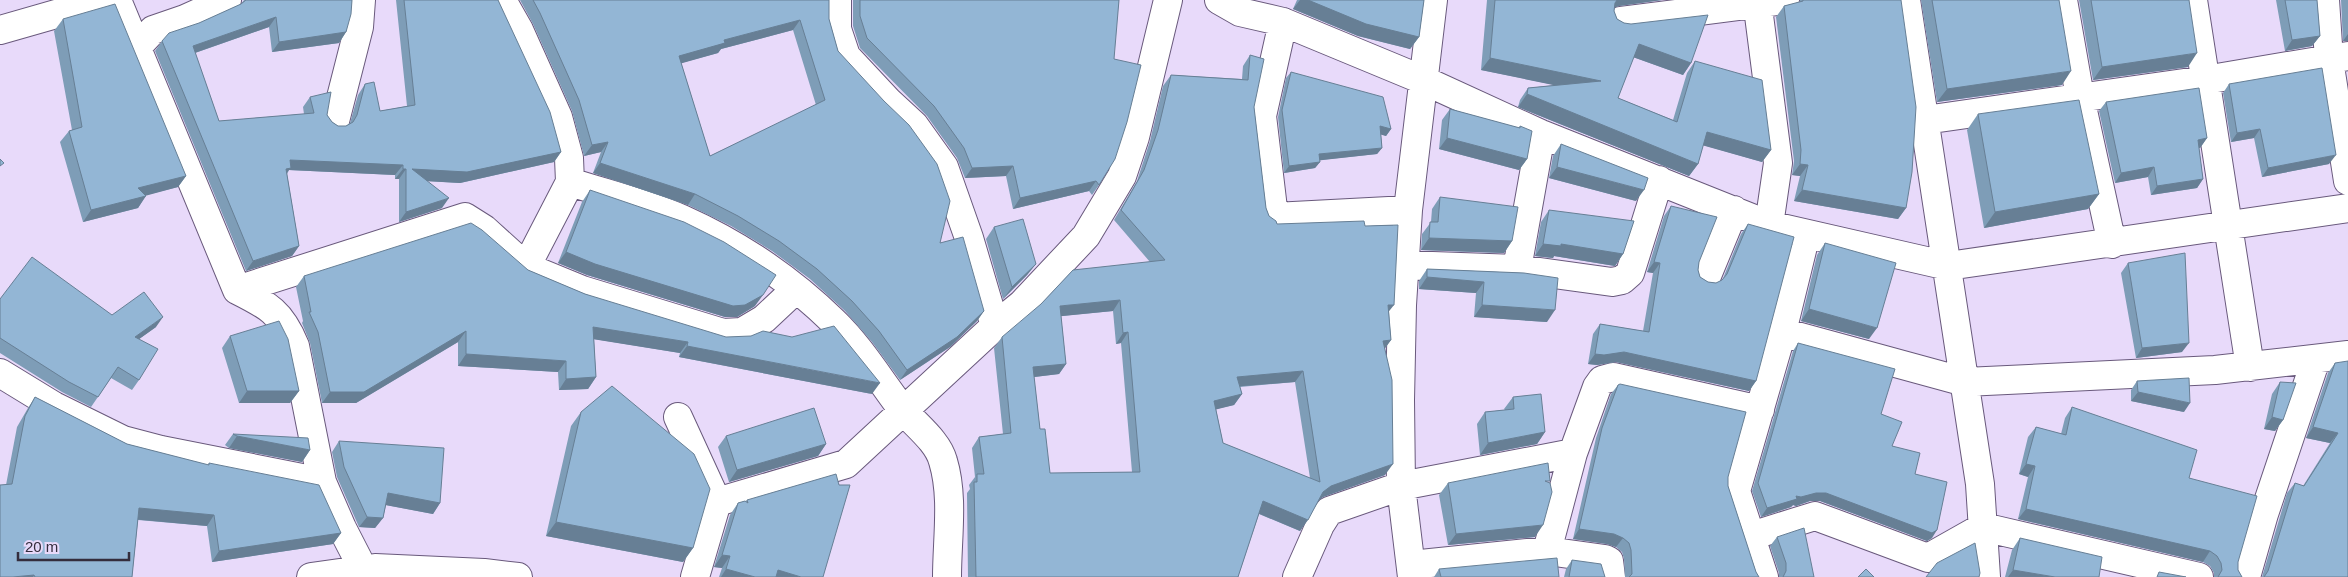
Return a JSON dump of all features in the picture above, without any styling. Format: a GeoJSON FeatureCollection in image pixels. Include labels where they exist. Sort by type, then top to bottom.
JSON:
{"type":"FeatureCollection","features":[{"type":"Feature","properties":{"kind":"street"},"geometry":{"type":"LineString","coordinates":[[0,30],[105,0]]}},
{"type":"Feature","properties":{"kind":"street"},"geometry":{"type":"LineString","coordinates":[[117,0],[138,46],[237,290],[263,304],[278,315],[288,328],[295,346],[322,482],[342,528],[371,571]]}},
{"type":"Feature","properties":{"kind":"street"},"geometry":{"type":"LineString","coordinates":[[138,46],[153,30],[186,10],[227,0]]}},
{"type":"Feature","properties":{"kind":"street"},"geometry":{"type":"LineString","coordinates":[[335,121],[359,27],[361,0]]}},
{"type":"Feature","properties":{"kind":"street"},"geometry":{"type":"LineString","coordinates":[[502,0],[519,30],[558,117],[569,158],[570,182],[526,267]]}},
{"type":"Feature","properties":{"kind":"street"},"geometry":{"type":"LineString","coordinates":[[837,0],[837,28],[846,56],[888,101],[914,125],[944,167],[969,238],[995,326]]}},
{"type":"Feature","properties":{"kind":"street"},"geometry":{"type":"LineString","coordinates":[[717,502],[846,464],[995,326],[1022,304],[1086,236],[1122,176],[1135,137],[1168,0]]}},
{"type":"Feature","properties":{"kind":"street"},"geometry":{"type":"LineString","coordinates":[[1433,0],[1408,210],[1404,265],[1400,400],[1402,486],[1411,571],[1547,551],[1605,559],[1609,561],[1611,566],[1610,577]]}},
{"type":"Feature","properties":{"kind":"street"},"geometry":{"type":"LineString","coordinates":[[1621,21],[1785,0]]}},
{"type":"Feature","properties":{"kind":"street"},"geometry":{"type":"LineString","coordinates":[[1906,0],[1980,484],[1986,577]]}},
{"type":"Feature","properties":{"kind":"street"},"geometry":{"type":"LineString","coordinates":[[2063,0],[2080,97],[2112,244]]}},
{"type":"Feature","properties":{"kind":"street"},"geometry":{"type":"LineString","coordinates":[[2192,0],[2250,367]]}},
{"type":"Feature","properties":{"kind":"street"},"geometry":{"type":"LineString","coordinates":[[2325,0],[2338,58],[2348,181]]}},
{"type":"Feature","properties":{"kind":"street"},"geometry":{"type":"LineString","coordinates":[[1758,2],[1778,163],[1768,224]]}},
{"type":"Feature","properties":{"kind":"street"},"geometry":{"type":"LineString","coordinates":[[1234,4],[1284,22],[1423,80],[1541,134],[1768,224],[1948,266],[2112,244],[2348,208]]}},
{"type":"Feature","properties":{"kind":"street"},"geometry":{"type":"LineString","coordinates":[[1284,22],[1262,116],[1274,217],[1408,210]]}},
{"type":"Feature","properties":{"kind":"street"},"geometry":{"type":"LineString","coordinates":[[1925,120],[2205,80],[2338,58]]}},
{"type":"Feature","properties":{"kind":"street"},"geometry":{"type":"LineString","coordinates":[[1517,269],[1541,134]]}},
{"type":"Feature","properties":{"kind":"street"},"geometry":{"type":"LineString","coordinates":[[1404,265],[1517,269],[1612,282],[1622,280],[1630,273],[1659,180]]}},
{"type":"Feature","properties":{"kind":"street"},"geometry":{"type":"LineString","coordinates":[[570,182],[680,218],[743,249],[796,289],[834,322],[858,350],[904,412],[928,436],[943,458],[949,482],[946,577]]}},
{"type":"Feature","properties":{"kind":"street"},"geometry":{"type":"LineString","coordinates":[[1706,278],[1734,210]]}},
{"type":"Feature","properties":{"kind":"street"},"geometry":{"type":"LineString","coordinates":[[237,290],[465,216],[484,229],[526,267],[582,290],[723,333],[742,332],[764,319],[796,289]]}},
{"type":"Feature","properties":{"kind":"street"},"geometry":{"type":"LineString","coordinates":[[1764,577],[1736,491],[1782,332],[1806,234]]}},
{"type":"Feature","properties":{"kind":"street"},"geometry":{"type":"LineString","coordinates":[[1782,332],[1965,382],[2250,367],[2348,355]]}},
{"type":"Feature","properties":{"kind":"street"},"geometry":{"type":"LineString","coordinates":[[2246,577],[2267,505],[2316,360]]}},
{"type":"Feature","properties":{"kind":"street"},"geometry":{"type":"LineString","coordinates":[[0,373],[54,406],[123,440],[162,450],[322,482]]}},
{"type":"Feature","properties":{"kind":"street"},"geometry":{"type":"LineString","coordinates":[[1547,551],[1573,452],[1597,387],[1602,380],[1613,377],[1760,410]]}},
{"type":"Feature","properties":{"kind":"street"},"geometry":{"type":"LineString","coordinates":[[678,417],[717,502],[695,577]]}},
{"type":"Feature","properties":{"kind":"street"},"geometry":{"type":"LineString","coordinates":[[1296,577],[1320,525],[1329,511],[1402,486],[1573,452]]}},
{"type":"Feature","properties":{"kind":"street"},"geometry":{"type":"LineString","coordinates":[[1751,536],[1815,516],[1921,568],[1983,527],[2145,571],[2199,577]]}},
{"type":"Feature","properties":{"kind":"street"},"geometry":{"type":"LineString","coordinates":[[311,577],[371,571],[518,577]]}},
{"type":"Feature","properties":{"kind":"building"},"geometry":{"type":"Polygon","coordinates":[[[246,0],[352,0],[351,14],[346,32],[279,42],[276,17],[193,46],[219,121],[314,113],[310,97],[331,92],[327,115],[338,126],[346,126],[353,122],[357,115],[365,84],[374,82],[380,111],[415,105],[404,0],[498,0],[550,112],[561,152],[467,172],[412,169],[449,198],[406,212],[406,169],[403,169],[403,165],[290,160],[291,168],[286,169],[299,246],[253,261],[162,41],[169,33],[199,23],[246,0]]]}},
{"type":"Feature","properties":{"kind":"building"},"geometry":{"type":"Polygon","coordinates":[[[533,0],[829,0],[829,19],[838,51],[909,125],[937,164],[950,201],[940,243],[963,237],[984,311],[957,337],[907,370],[879,331],[852,301],[817,269],[779,241],[738,216],[695,194],[600,163],[608,142],[592,145],[579,100],[533,0]],[[800,20],[724,40],[725,43],[679,56],[710,156],[825,100],[800,20]]]}},
{"type":"Feature","properties":{"kind":"building"},"geometry":{"type":"Polygon","coordinates":[[[860,0],[1119,0],[1114,59],[1141,65],[1127,122],[1115,159],[1099,185],[1096,181],[1020,198],[1013,166],[972,168],[964,148],[934,106],[867,38],[860,16],[860,0]]]}},
{"type":"Feature","properties":{"kind":"building"},"geometry":{"type":"Polygon","coordinates":[[[1308,0],[1424,0],[1419,37],[1366,24],[1308,0]]]}},
{"type":"Feature","properties":{"kind":"building"},"geometry":{"type":"Polygon","coordinates":[[[1495,0],[1617,0],[1614,11],[1617,19],[1631,24],[1708,15],[1691,63],[1639,44],[1618,98],[1677,122],[1695,61],[1762,80],[1771,150],[1707,132],[1698,164],[1527,94],[1528,88],[1601,81],[1490,58],[1495,0]]]}},
{"type":"Feature","properties":{"kind":"building"},"geometry":{"type":"Polygon","coordinates":[[[1803,0],[1901,0],[1916,107],[1912,172],[1906,208],[1802,190],[1808,165],[1800,164],[1801,150],[1784,6],[1803,0]]]}},
{"type":"Feature","properties":{"kind":"building"},"geometry":{"type":"Polygon","coordinates":[[[1932,0],[2059,0],[2071,71],[1947,89],[1932,0]]]}},
{"type":"Feature","properties":{"kind":"building"},"geometry":{"type":"Polygon","coordinates":[[[2091,0],[2189,0],[2197,53],[2102,67],[2091,0]]]}},
{"type":"Feature","properties":{"kind":"building"},"geometry":{"type":"Polygon","coordinates":[[[2285,0],[2317,0],[2320,36],[2292,40],[2285,0]]]}},
{"type":"Feature","properties":{"kind":"building"},"geometry":{"type":"Polygon","coordinates":[[[115,4],[186,176],[138,188],[146,196],[91,210],[69,131],[82,127],[63,19],[115,4]]]}},
{"type":"Feature","properties":{"kind":"building"},"geometry":{"type":"Polygon","coordinates":[[[1250,55],[1264,59],[1254,107],[1266,208],[1269,216],[1277,224],[1364,221],[1365,226],[1398,225],[1394,305],[1388,305],[1391,340],[1383,341],[1392,380],[1393,464],[1331,486],[1323,492],[1308,520],[1263,501],[1238,577],[976,577],[974,482],[977,482],[977,474],[984,474],[979,437],[1011,433],[1002,337],[1041,304],[1073,270],[1165,260],[1121,210],[1144,170],[1158,130],[1171,75],[1248,80],[1250,55]],[[1120,300],[1060,306],[1066,364],[1033,367],[1040,429],[1045,429],[1050,473],[1140,472],[1128,332],[1123,333],[1120,300]],[[1303,371],[1237,377],[1242,394],[1214,401],[1223,443],[1320,482],[1303,371]]]}},
{"type":"Feature","properties":{"kind":"building"},"geometry":{"type":"Polygon","coordinates":[[[2322,68],[2336,155],[2268,168],[2260,129],[2237,133],[2229,84],[2322,68]]]}},
{"type":"Feature","properties":{"kind":"building"},"geometry":{"type":"Polygon","coordinates":[[[1291,72],[1383,97],[1391,129],[1380,126],[1382,148],[1319,154],[1320,162],[1289,166],[1282,110],[1291,72]]]}},
{"type":"Feature","properties":{"kind":"building"},"geometry":{"type":"Polygon","coordinates":[[[2199,88],[2207,138],[2198,140],[2203,179],[2157,186],[2154,167],[2121,173],[2106,102],[2199,88]]]}},
{"type":"Feature","properties":{"kind":"building"},"geometry":{"type":"Polygon","coordinates":[[[2079,100],[2099,194],[1995,212],[1978,114],[2079,100]]]}},
{"type":"Feature","properties":{"kind":"building"},"geometry":{"type":"Polygon","coordinates":[[[1450,109],[1520,128],[1520,126],[1532,131],[1527,159],[1447,138],[1450,109]]]}},
{"type":"Feature","properties":{"kind":"building"},"geometry":{"type":"Polygon","coordinates":[[[1561,144],[1648,178],[1644,190],[1557,167],[1561,144]]]}},
{"type":"Feature","properties":{"kind":"building"},"geometry":{"type":"Polygon","coordinates":[[[590,190],[684,222],[724,242],[776,275],[763,295],[745,305],[733,306],[595,264],[566,252],[590,190]]]}},
{"type":"Feature","properties":{"kind":"building"},"geometry":{"type":"Polygon","coordinates":[[[1440,197],[1518,207],[1512,241],[1429,238],[1430,222],[1438,222],[1440,197]]]}},
{"type":"Feature","properties":{"kind":"building"},"geometry":{"type":"Polygon","coordinates":[[[1671,206],[1717,217],[1699,262],[1698,270],[1700,277],[1708,282],[1716,283],[1727,274],[1748,224],[1794,237],[1756,381],[1624,352],[1604,355],[1595,354],[1600,324],[1649,332],[1660,263],[1654,262],[1671,206]]]}},
{"type":"Feature","properties":{"kind":"building"},"geometry":{"type":"Polygon","coordinates":[[[1549,210],[1634,221],[1623,254],[1561,244],[1561,246],[1543,244],[1549,210]]]}},
{"type":"Feature","properties":{"kind":"building"},"geometry":{"type":"Polygon","coordinates":[[[1023,219],[1036,264],[1012,287],[994,227],[1023,219]]]}},
{"type":"Feature","properties":{"kind":"building"},"geometry":{"type":"Polygon","coordinates":[[[471,223],[482,230],[528,270],[585,294],[726,337],[751,336],[763,331],[792,337],[834,326],[880,383],[687,346],[688,342],[593,327],[596,377],[566,379],[566,361],[466,354],[466,331],[364,392],[330,392],[318,332],[309,312],[311,312],[304,276],[471,223]]]}},
{"type":"Feature","properties":{"kind":"building"},"geometry":{"type":"Polygon","coordinates":[[[1825,243],[1896,263],[1877,328],[1809,309],[1825,243]]]}},
{"type":"Feature","properties":{"kind":"building"},"geometry":{"type":"Polygon","coordinates":[[[2185,253],[2189,343],[2142,348],[2128,263],[2185,253]]]}},
{"type":"Feature","properties":{"kind":"building"},"geometry":{"type":"Polygon","coordinates":[[[32,257],[112,315],[144,292],[163,317],[135,337],[158,349],[139,380],[118,367],[98,397],[69,382],[0,338],[0,299],[32,257]]]}},
{"type":"Feature","properties":{"kind":"building"},"geometry":{"type":"Polygon","coordinates":[[[1427,269],[1524,273],[1558,278],[1555,310],[1482,305],[1484,282],[1427,277],[1427,269]]]}},
{"type":"Feature","properties":{"kind":"building"},"geometry":{"type":"Polygon","coordinates":[[[279,321],[288,339],[299,391],[247,391],[230,336],[279,321]]]}},
{"type":"Feature","properties":{"kind":"building"},"geometry":{"type":"Polygon","coordinates":[[[1798,343],[1895,369],[1881,414],[1902,422],[1892,446],[1920,453],[1915,474],[1947,482],[1937,530],[1932,533],[1826,493],[1796,496],[1797,499],[1767,508],[1758,483],[1798,343]]]}},
{"type":"Feature","properties":{"kind":"building"},"geometry":{"type":"Polygon","coordinates":[[[2348,361],[2348,577],[2264,577],[2268,571],[2295,483],[2304,486],[2338,433],[2313,427],[2335,363],[2348,361]]]}},
{"type":"Feature","properties":{"kind":"building"},"geometry":{"type":"Polygon","coordinates":[[[2189,378],[2190,403],[2138,392],[2137,381],[2189,378]]]}},
{"type":"Feature","properties":{"kind":"building"},"geometry":{"type":"Polygon","coordinates":[[[2280,382],[2296,383],[2283,420],[2272,417],[2280,382]]]}},
{"type":"Feature","properties":{"kind":"building"},"geometry":{"type":"Polygon","coordinates":[[[1620,384],[1746,412],[1728,477],[1728,486],[1759,577],[1629,577],[1632,574],[1629,543],[1614,534],[1579,529],[1602,428],[1620,384]]]}},
{"type":"Feature","properties":{"kind":"building"},"geometry":{"type":"Polygon","coordinates":[[[612,386],[694,454],[710,489],[693,548],[556,522],[581,412],[612,386]]]}},
{"type":"Feature","properties":{"kind":"building"},"geometry":{"type":"Polygon","coordinates":[[[1541,394],[1545,432],[1488,443],[1485,412],[1514,409],[1513,397],[1541,394]]]}},
{"type":"Feature","properties":{"kind":"building"},"geometry":{"type":"Polygon","coordinates":[[[35,397],[127,444],[209,465],[209,463],[319,485],[341,533],[219,551],[214,515],[139,508],[132,577],[35,577],[34,575],[0,577],[0,485],[12,484],[25,416],[35,397]]]}},
{"type":"Feature","properties":{"kind":"building"},"geometry":{"type":"Polygon","coordinates":[[[2072,407],[2197,450],[2189,478],[2257,496],[2238,562],[2238,570],[2242,577],[2218,577],[2222,570],[2221,563],[2217,556],[2210,551],[2026,509],[2035,466],[2026,464],[2036,427],[2066,435],[2072,407]]]}},
{"type":"Feature","properties":{"kind":"building"},"geometry":{"type":"Polygon","coordinates":[[[814,408],[826,444],[737,470],[726,436],[814,408]]]}},
{"type":"Feature","properties":{"kind":"building"},"geometry":{"type":"Polygon","coordinates":[[[233,434],[308,438],[310,450],[237,436],[233,434]]]}},
{"type":"Feature","properties":{"kind":"building"},"geometry":{"type":"Polygon","coordinates":[[[339,441],[444,448],[440,503],[388,493],[383,518],[367,517],[344,467],[339,441]]]}},
{"type":"Feature","properties":{"kind":"building"},"geometry":{"type":"Polygon","coordinates":[[[1548,463],[1550,481],[1545,481],[1550,483],[1552,492],[1543,525],[1456,534],[1448,483],[1548,463]]]}},
{"type":"Feature","properties":{"kind":"building"},"geometry":{"type":"Polygon","coordinates":[[[836,474],[839,485],[850,485],[823,577],[801,577],[778,570],[776,577],[755,577],[726,569],[730,556],[722,555],[738,503],[745,501],[748,503],[747,500],[836,474]]]}},
{"type":"Feature","properties":{"kind":"building"},"geometry":{"type":"Polygon","coordinates":[[[1804,528],[1814,577],[1783,577],[1786,571],[1786,563],[1777,537],[1804,528]]]}},
{"type":"Feature","properties":{"kind":"building"},"geometry":{"type":"Polygon","coordinates":[[[2020,538],[2102,557],[2099,577],[2055,577],[2013,570],[2020,538]]]}},
{"type":"Feature","properties":{"kind":"building"},"geometry":{"type":"Polygon","coordinates":[[[1975,543],[1979,577],[1926,577],[1937,563],[1975,543]]]}},
{"type":"Feature","properties":{"kind":"building"},"geometry":{"type":"Polygon","coordinates":[[[1557,558],[1559,577],[1441,577],[1439,569],[1557,558]]]}},
{"type":"Feature","properties":{"kind":"building"},"geometry":{"type":"Polygon","coordinates":[[[1572,560],[1601,564],[1605,577],[1569,577],[1572,560]]]}},
{"type":"Feature","properties":{"kind":"building"},"geometry":{"type":"Polygon","coordinates":[[[1866,569],[1874,577],[1858,577],[1866,569]]]}},
{"type":"Feature","properties":{"kind":"building"},"geometry":{"type":"Polygon","coordinates":[[[2159,572],[2186,577],[2157,577],[2159,572]]]}}]}
